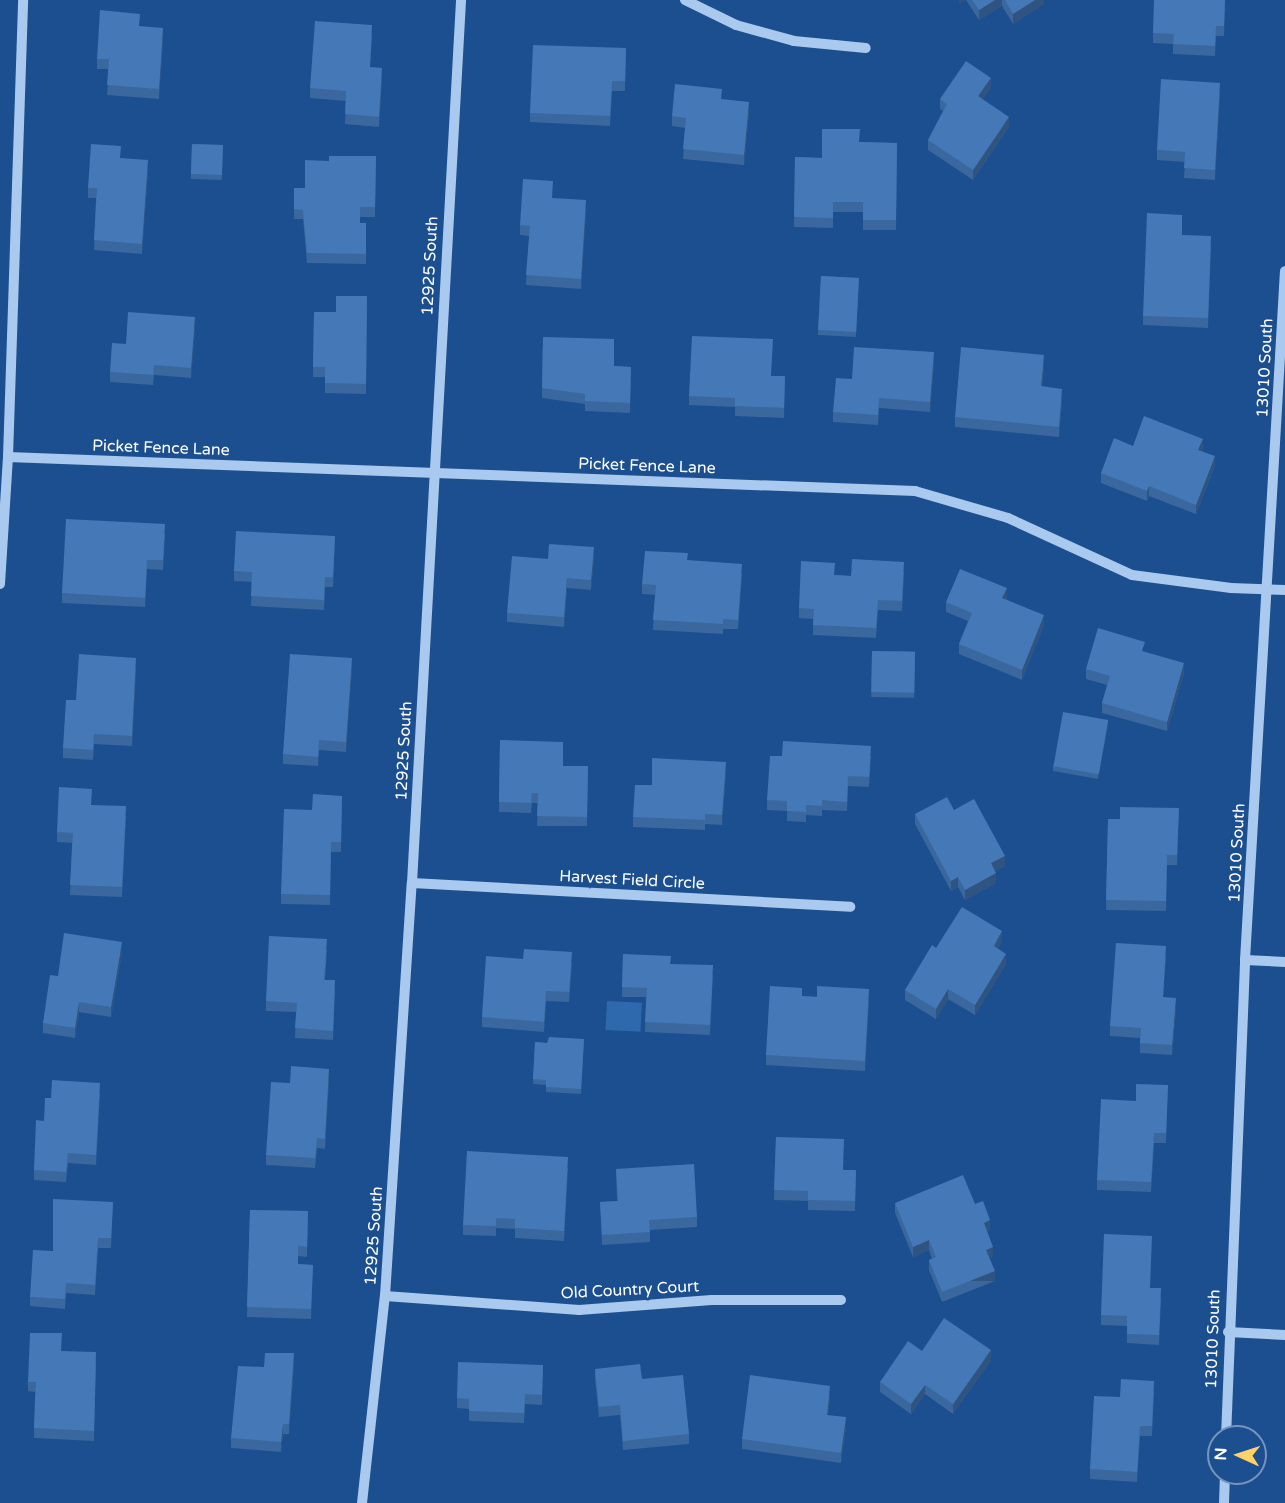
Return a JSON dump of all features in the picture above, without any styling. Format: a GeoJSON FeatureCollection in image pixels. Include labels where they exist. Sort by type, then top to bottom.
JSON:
{"type":"FeatureCollection","features":[{"type":"Feature","properties":{"kind":"street"},"geometry":{"type":"LineString","coordinates":[[0,584],[8,457],[23,0]]}},
{"type":"Feature","properties":{"kind":"street","name":"12925 South"},"geometry":{"type":"LineString","coordinates":[[362,1503],[385,1296],[412,883],[432,474],[461,0]]}},
{"type":"Feature","properties":{"kind":"street"},"geometry":{"type":"LineString","coordinates":[[685,0],[736,25],[784,38],[866,48]]}},
{"type":"Feature","properties":{"kind":"street","name":"13010 South"},"geometry":{"type":"LineString","coordinates":[[1226,1425],[1228,1332],[1245,960],[1285,271]]}},
{"type":"Feature","properties":{"kind":"street","name":"Picket Fence Lane"},"geometry":{"type":"LineString","coordinates":[[8,457],[915,491],[1008,518],[1132,575],[1285,590]]}},
{"type":"Feature","properties":{"kind":"street","name":"Harvest Field Circle"},"geometry":{"type":"LineString","coordinates":[[412,883],[850,907]]}},
{"type":"Feature","properties":{"kind":"street"},"geometry":{"type":"LineString","coordinates":[[1245,960],[1285,962]]}},
{"type":"Feature","properties":{"kind":"street","name":"Old Country Court"},"geometry":{"type":"LineString","coordinates":[[385,1296],[579,1310],[712,1300],[841,1300]]}},
{"type":"Feature","properties":{"kind":"street"},"geometry":{"type":"LineString","coordinates":[[1228,1332],[1285,1335]]}},
{"type":"Feature","properties":{"kind":"street"},"geometry":{"type":"LineString","coordinates":[[1224,1503],[1225,1485]]}},
{"type":"Feature","properties":{"kind":"shaded area"},"geometry":{"type":"Polygon","coordinates":[[[607,1001],[642,1003],[640,1032],[605,1030],[607,1001]]]}},
{"type":"Feature","properties":{"kind":"building"},"geometry":{"type":"Polygon","coordinates":[[[972,0],[995,0],[979,10],[972,0]]]}},
{"type":"Feature","properties":{"kind":"building"},"geometry":{"type":"Polygon","coordinates":[[[1005,0],[1035,0],[1013,14],[1005,0]]]}},
{"type":"Feature","properties":{"kind":"building"},"geometry":{"type":"Polygon","coordinates":[[[1154,0],[1225,0],[1224,26],[1216,26],[1215,46],[1173,44],[1174,34],[1153,33],[1154,0]]]}},
{"type":"Feature","properties":{"kind":"building"},"geometry":{"type":"Polygon","coordinates":[[[100,10],[140,14],[139,26],[163,28],[159,89],[107,85],[109,59],[97,59],[100,10]]]}},
{"type":"Feature","properties":{"kind":"building"},"geometry":{"type":"Polygon","coordinates":[[[315,21],[372,25],[370,67],[382,68],[379,117],[345,114],[346,91],[310,88],[315,21]]]}},
{"type":"Feature","properties":{"kind":"building"},"geometry":{"type":"Polygon","coordinates":[[[533,45],[626,48],[625,81],[612,81],[610,116],[530,113],[533,45]]]}},
{"type":"Feature","properties":{"kind":"building"},"geometry":{"type":"Polygon","coordinates":[[[966,61],[991,78],[978,96],[1009,117],[973,170],[928,140],[947,104],[940,99],[966,61]]]}},
{"type":"Feature","properties":{"kind":"building"},"geometry":{"type":"Polygon","coordinates":[[[1161,79],[1220,83],[1215,170],[1184,168],[1185,152],[1157,150],[1161,79]]]}},
{"type":"Feature","properties":{"kind":"building"},"geometry":{"type":"Polygon","coordinates":[[[675,84],[722,89],[721,99],[749,102],[744,155],[683,149],[686,118],[672,116],[675,84]]]}},
{"type":"Feature","properties":{"kind":"building"},"geometry":{"type":"Polygon","coordinates":[[[822,129],[860,129],[859,142],[897,143],[896,220],[863,220],[863,202],[833,202],[833,218],[794,217],[795,157],[822,158],[822,129]]]}},
{"type":"Feature","properties":{"kind":"building"},"geometry":{"type":"Polygon","coordinates":[[[91,144],[121,146],[120,158],[148,160],[142,244],[94,240],[97,188],[88,188],[91,144]]]}},
{"type":"Feature","properties":{"kind":"building"},"geometry":{"type":"Polygon","coordinates":[[[192,144],[223,145],[222,175],[191,174],[192,144]]]}},
{"type":"Feature","properties":{"kind":"building"},"geometry":{"type":"Polygon","coordinates":[[[329,156],[376,156],[375,207],[360,207],[360,223],[366,223],[366,254],[307,253],[303,210],[294,209],[294,188],[305,188],[305,160],[329,161],[329,156]]]}},
{"type":"Feature","properties":{"kind":"building"},"geometry":{"type":"Polygon","coordinates":[[[523,179],[553,181],[552,198],[586,200],[581,279],[526,275],[530,226],[520,225],[523,179]]]}},
{"type":"Feature","properties":{"kind":"building"},"geometry":{"type":"Polygon","coordinates":[[[1147,213],[1182,215],[1182,235],[1211,236],[1208,318],[1143,316],[1147,213]]]}},
{"type":"Feature","properties":{"kind":"building"},"geometry":{"type":"Polygon","coordinates":[[[821,276],[859,278],[856,332],[818,330],[821,276]]]}},
{"type":"Feature","properties":{"kind":"building"},"geometry":{"type":"Polygon","coordinates":[[[336,296],[367,296],[366,384],[325,383],[325,367],[313,367],[314,312],[336,312],[336,296]]]}},
{"type":"Feature","properties":{"kind":"building"},"geometry":{"type":"Polygon","coordinates":[[[128,312],[195,317],[191,368],[154,365],[153,375],[110,372],[112,343],[126,344],[128,312]]]}},
{"type":"Feature","properties":{"kind":"building"},"geometry":{"type":"Polygon","coordinates":[[[692,336],[773,339],[771,376],[785,376],[784,408],[735,406],[735,398],[689,396],[692,336]]]}},
{"type":"Feature","properties":{"kind":"building"},"geometry":{"type":"Polygon","coordinates":[[[543,337],[614,339],[614,366],[631,367],[630,403],[585,401],[585,394],[542,388],[543,337]]]}},
{"type":"Feature","properties":{"kind":"building"},"geometry":{"type":"Polygon","coordinates":[[[854,347],[934,352],[930,402],[879,398],[878,415],[833,412],[836,378],[852,379],[854,347]]]}},
{"type":"Feature","properties":{"kind":"building"},"geometry":{"type":"Polygon","coordinates":[[[961,347],[1044,355],[1041,386],[1062,389],[1059,427],[955,417],[961,347]]]}},
{"type":"Feature","properties":{"kind":"building"},"geometry":{"type":"Polygon","coordinates":[[[1144,416],[1203,439],[1198,450],[1215,456],[1196,505],[1149,486],[1147,491],[1101,473],[1114,438],[1133,446],[1144,416]]]}},
{"type":"Feature","properties":{"kind":"building"},"geometry":{"type":"Polygon","coordinates":[[[66,519],[165,524],[163,560],[147,560],[145,598],[62,593],[66,519]]]}},
{"type":"Feature","properties":{"kind":"building"},"geometry":{"type":"Polygon","coordinates":[[[236,531],[335,536],[333,577],[325,577],[324,600],[251,596],[252,572],[234,571],[236,531]]]}},
{"type":"Feature","properties":{"kind":"building"},"geometry":{"type":"Polygon","coordinates":[[[549,544],[594,547],[591,580],[567,578],[564,617],[507,613],[512,556],[548,559],[549,544]]]}},
{"type":"Feature","properties":{"kind":"building"},"geometry":{"type":"Polygon","coordinates":[[[645,551],[688,553],[687,560],[742,564],[738,620],[723,619],[723,624],[653,620],[656,585],[642,584],[645,551]]]}},
{"type":"Feature","properties":{"kind":"building"},"geometry":{"type":"Polygon","coordinates":[[[852,559],[904,562],[902,601],[878,600],[876,628],[813,625],[814,609],[799,608],[801,561],[835,563],[834,575],[851,576],[852,559]]]}},
{"type":"Feature","properties":{"kind":"building"},"geometry":{"type":"Polygon","coordinates":[[[960,569],[1007,588],[1002,598],[1044,615],[1022,670],[959,644],[972,613],[946,602],[960,569]]]}},
{"type":"Feature","properties":{"kind":"building"},"geometry":{"type":"Polygon","coordinates":[[[1098,628],[1145,642],[1142,651],[1184,663],[1167,722],[1102,703],[1110,676],[1086,669],[1098,628]]]}},
{"type":"Feature","properties":{"kind":"building"},"geometry":{"type":"Polygon","coordinates":[[[872,651],[915,652],[914,693],[871,692],[872,651]]]}},
{"type":"Feature","properties":{"kind":"building"},"geometry":{"type":"Polygon","coordinates":[[[79,654],[136,658],[132,736],[94,734],[93,750],[63,748],[66,700],[76,700],[79,654]]]}},
{"type":"Feature","properties":{"kind":"building"},"geometry":{"type":"Polygon","coordinates":[[[290,654],[352,658],[346,742],[319,740],[318,757],[283,754],[290,654]]]}},
{"type":"Feature","properties":{"kind":"building"},"geometry":{"type":"Polygon","coordinates":[[[1063,712],[1108,720],[1099,774],[1053,766],[1063,712]]]}},
{"type":"Feature","properties":{"kind":"building"},"geometry":{"type":"Polygon","coordinates":[[[500,740],[563,742],[563,766],[588,766],[587,817],[537,816],[538,793],[532,793],[531,803],[499,802],[500,740]]]}},
{"type":"Feature","properties":{"kind":"building"},"geometry":{"type":"Polygon","coordinates":[[[783,741],[871,746],[869,777],[848,776],[847,802],[822,800],[822,806],[806,805],[806,812],[787,811],[787,801],[767,800],[770,756],[782,756],[783,741]]]}},
{"type":"Feature","properties":{"kind":"building"},"geometry":{"type":"Polygon","coordinates":[[[652,758],[726,762],[722,815],[705,814],[705,820],[633,817],[635,785],[652,785],[652,758]]]}},
{"type":"Feature","properties":{"kind":"building"},"geometry":{"type":"Polygon","coordinates":[[[59,787],[92,789],[91,805],[126,806],[122,887],[70,885],[73,833],[57,832],[59,787]]]}},
{"type":"Feature","properties":{"kind":"building"},"geometry":{"type":"Polygon","coordinates":[[[313,794],[342,796],[341,842],[331,842],[330,895],[281,894],[284,809],[312,810],[313,794]]]}},
{"type":"Feature","properties":{"kind":"building"},"geometry":{"type":"Polygon","coordinates":[[[947,797],[954,810],[974,799],[1005,856],[991,863],[996,873],[965,890],[958,877],[951,881],[915,814],[947,797]]]}},
{"type":"Feature","properties":{"kind":"building"},"geometry":{"type":"Polygon","coordinates":[[[1120,807],[1179,808],[1177,855],[1167,855],[1166,901],[1106,900],[1108,819],[1120,819],[1120,807]]]}},
{"type":"Feature","properties":{"kind":"building"},"geometry":{"type":"Polygon","coordinates":[[[962,907],[1002,931],[994,946],[1006,954],[975,1005],[948,989],[936,1009],[905,990],[932,945],[936,948],[962,907]]]}},
{"type":"Feature","properties":{"kind":"building"},"geometry":{"type":"Polygon","coordinates":[[[64,933],[122,942],[111,1007],[79,1002],[75,1028],[43,1023],[50,975],[58,976],[64,933]]]}},
{"type":"Feature","properties":{"kind":"building"},"geometry":{"type":"Polygon","coordinates":[[[269,936],[327,939],[324,980],[335,980],[333,1031],[295,1028],[297,1003],[266,1001],[269,936]]]}},
{"type":"Feature","properties":{"kind":"building"},"geometry":{"type":"Polygon","coordinates":[[[1116,943],[1166,946],[1163,997],[1176,998],[1172,1045],[1140,1043],[1141,1028],[1110,1026],[1116,943]]]}},
{"type":"Feature","properties":{"kind":"building"},"geometry":{"type":"Polygon","coordinates":[[[524,949],[572,952],[569,992],[546,991],[544,1022],[482,1017],[486,956],[523,959],[524,949]]]}},
{"type":"Feature","properties":{"kind":"building"},"geometry":{"type":"Polygon","coordinates":[[[623,954],[671,956],[670,964],[713,965],[710,1025],[645,1022],[647,988],[622,987],[623,954]]]}},
{"type":"Feature","properties":{"kind":"building"},"geometry":{"type":"Polygon","coordinates":[[[770,986],[802,988],[802,996],[817,997],[817,986],[869,989],[865,1061],[766,1055],[770,986]]]}},
{"type":"Feature","properties":{"kind":"building"},"geometry":{"type":"Polygon","coordinates":[[[549,1037],[584,1039],[581,1089],[546,1087],[546,1080],[533,1079],[535,1042],[547,1043],[549,1037]]]}},
{"type":"Feature","properties":{"kind":"building"},"geometry":{"type":"Polygon","coordinates":[[[291,1066],[329,1069],[325,1139],[317,1138],[315,1158],[266,1155],[271,1082],[290,1083],[291,1066]]]}},
{"type":"Feature","properties":{"kind":"building"},"geometry":{"type":"Polygon","coordinates":[[[52,1080],[100,1083],[96,1155],[68,1153],[66,1172],[34,1170],[36,1120],[44,1121],[45,1098],[51,1098],[52,1080]]]}},
{"type":"Feature","properties":{"kind":"building"},"geometry":{"type":"Polygon","coordinates":[[[1136,1084],[1168,1085],[1166,1133],[1154,1133],[1151,1182],[1097,1180],[1101,1099],[1136,1101],[1136,1084]]]}},
{"type":"Feature","properties":{"kind":"building"},"geometry":{"type":"Polygon","coordinates":[[[776,1137],[844,1139],[843,1170],[856,1170],[855,1201],[808,1200],[808,1191],[774,1190],[776,1137]]]}},
{"type":"Feature","properties":{"kind":"building"},"geometry":{"type":"Polygon","coordinates":[[[467,1151],[568,1157],[564,1231],[515,1228],[515,1219],[496,1218],[496,1226],[463,1225],[467,1151]]]}},
{"type":"Feature","properties":{"kind":"building"},"geometry":{"type":"Polygon","coordinates":[[[694,1164],[697,1217],[649,1220],[650,1232],[602,1235],[600,1202],[618,1201],[616,1169],[694,1164]]]}},
{"type":"Feature","properties":{"kind":"building"},"geometry":{"type":"Polygon","coordinates":[[[963,1175],[975,1204],[983,1201],[990,1220],[984,1223],[993,1247],[986,1250],[995,1271],[942,1292],[929,1260],[936,1257],[929,1240],[913,1247],[895,1203],[963,1175]]]}},
{"type":"Feature","properties":{"kind":"building"},"geometry":{"type":"Polygon","coordinates":[[[53,1199],[113,1202],[111,1238],[98,1238],[95,1285],[66,1283],[65,1299],[30,1297],[33,1250],[53,1251],[53,1199]]]}},
{"type":"Feature","properties":{"kind":"building"},"geometry":{"type":"Polygon","coordinates":[[[250,1210],[308,1211],[307,1247],[298,1246],[298,1264],[313,1265],[311,1309],[247,1307],[250,1210]]]}},
{"type":"Feature","properties":{"kind":"building"},"geometry":{"type":"Polygon","coordinates":[[[1104,1234],[1152,1236],[1150,1288],[1161,1288],[1159,1335],[1127,1334],[1127,1316],[1101,1315],[1104,1234]]]}},
{"type":"Feature","properties":{"kind":"building"},"geometry":{"type":"Polygon","coordinates":[[[944,1318],[991,1350],[953,1404],[925,1385],[911,1404],[880,1382],[908,1341],[922,1351],[944,1318]]]}},
{"type":"Feature","properties":{"kind":"building"},"geometry":{"type":"Polygon","coordinates":[[[30,1333],[62,1333],[61,1351],[96,1352],[94,1431],[34,1428],[36,1382],[28,1382],[30,1333]]]}},
{"type":"Feature","properties":{"kind":"building"},"geometry":{"type":"Polygon","coordinates":[[[265,1353],[294,1353],[289,1424],[283,1424],[281,1442],[231,1438],[238,1366],[264,1367],[265,1353]]]}},
{"type":"Feature","properties":{"kind":"building"},"geometry":{"type":"Polygon","coordinates":[[[458,1362],[543,1365],[542,1395],[525,1394],[524,1413],[469,1411],[469,1399],[457,1398],[458,1362]]]}},
{"type":"Feature","properties":{"kind":"building"},"geometry":{"type":"Polygon","coordinates":[[[640,1364],[642,1379],[683,1375],[689,1434],[623,1441],[620,1405],[599,1407],[595,1369],[640,1364]]]}},
{"type":"Feature","properties":{"kind":"building"},"geometry":{"type":"Polygon","coordinates":[[[750,1375],[830,1386],[827,1415],[846,1417],[841,1453],[742,1439],[750,1375]]]}},
{"type":"Feature","properties":{"kind":"building"},"geometry":{"type":"Polygon","coordinates":[[[1121,1379],[1154,1381],[1152,1426],[1140,1426],[1137,1472],[1090,1469],[1094,1396],[1120,1397],[1121,1379]]]}}]}
